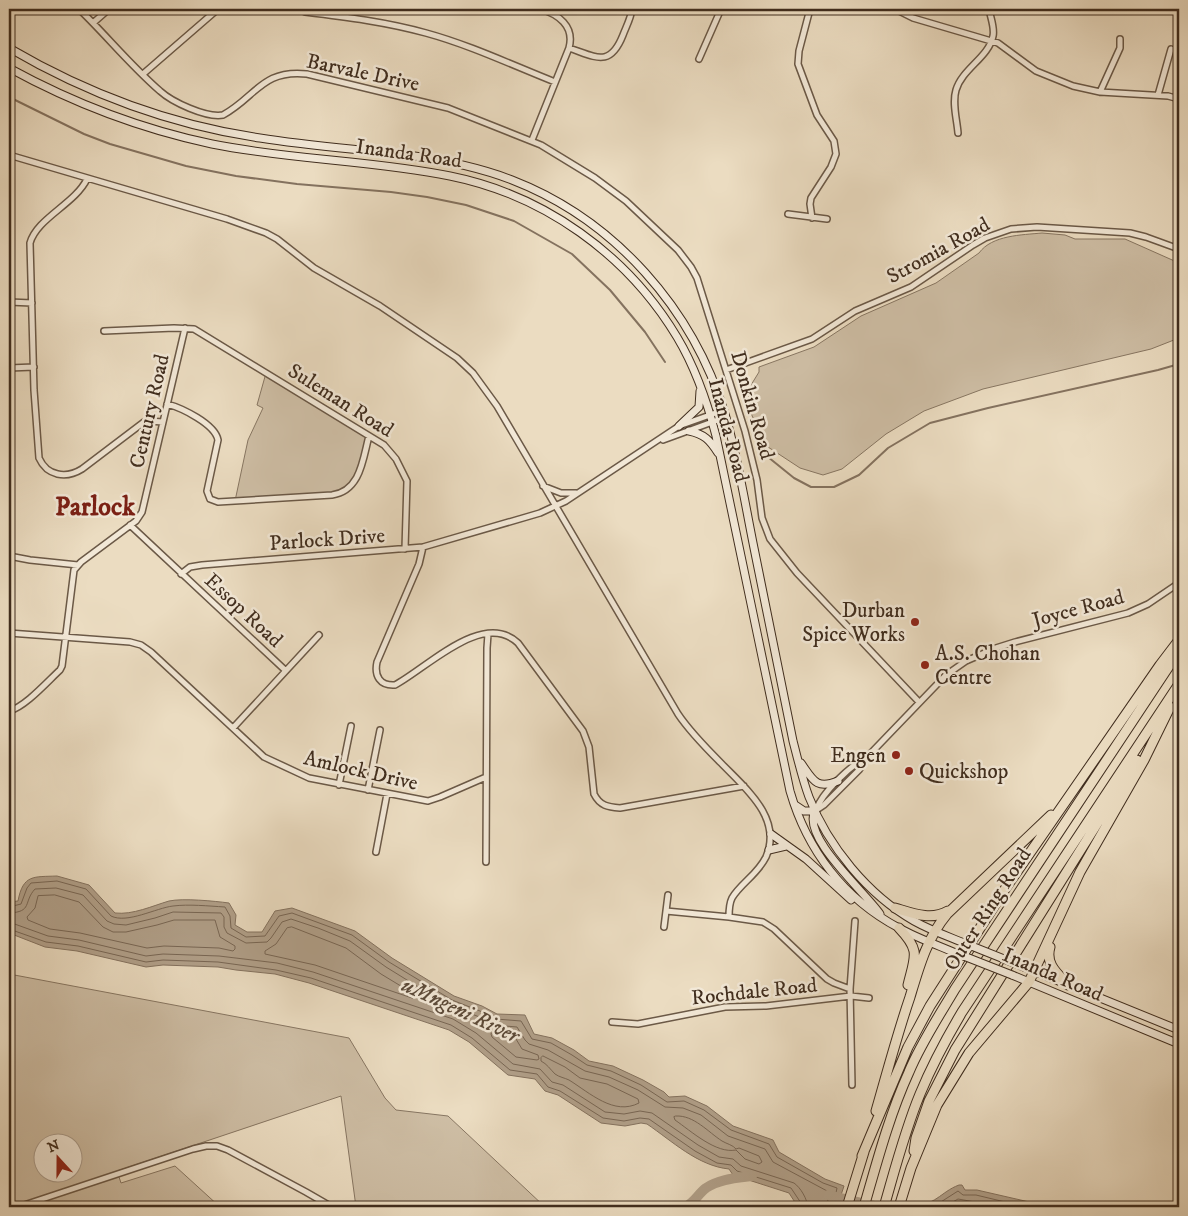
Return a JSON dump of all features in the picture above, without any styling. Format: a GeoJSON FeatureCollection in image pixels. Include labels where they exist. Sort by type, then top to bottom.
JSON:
{"type":"FeatureCollection","features":[{"type":"Feature","properties":{"kind":"highway"},"geometry":{"type":"LineString","coordinates":[[848,1207],[862,1156],[874,1125],[908,1047],[930,1006],[1007,886],[1179,640]]}},
{"type":"Feature","properties":{"kind":"highway","name":"Outer Ring Road"},"geometry":{"type":"LineString","coordinates":[[864,1207],[887,1129],[921,1046],[955,989],[1179,651]]}},
{"type":"Feature","properties":{"kind":"highway","name":"Outer Ring Road"},"geometry":{"type":"LineString","coordinates":[[884,1207],[919,1095],[932,1066],[962,1012],[1179,684]]}},
{"type":"Feature","properties":{"kind":"highway"},"geometry":{"type":"LineString","coordinates":[[919,1139],[964,1061],[1029,982],[1035,972],[1080,872],[1144,760],[1179,690]]}},
{"type":"Feature","properties":{"kind":"highway"},"geometry":{"type":"LineString","coordinates":[[900,1207],[929,1101],[955,1050],[1163,720]]}},
{"type":"Feature","properties":{"kind":"highway"},"geometry":{"type":"LineString","coordinates":[[874,1125],[900,1027],[928,942],[934,931],[955,906],[1069,796]]}},
{"type":"Feature","properties":{"kind":"highway"},"geometry":{"type":"LineString","coordinates":[[895,908],[930,916],[945,913],[955,906]]}},
{"type":"Feature","properties":{"kind":"highway"},"geometry":{"type":"LineString","coordinates":[[899,928],[911,941],[914,955],[900,1027]]}},
{"type":"Feature","properties":{"kind":"highway"},"geometry":{"type":"LineString","coordinates":[[1054,929],[1048,954],[1052,968],[1068,985]]}},
{"type":"Feature","properties":{"kind":"main road","name":"Inanda Road"},"geometry":{"type":"LineString","coordinates":[[9,48],[62,77],[133,107],[173,119],[259,138],[409,155],[454,163],[512,180],[543,194],[594,226],[621,248],[646,273],[666,297],[692,336],[712,378],[725,414],[804,783],[815,811],[832,841],[856,872],[878,894],[914,921],[934,931],[1179,1030]]}},
{"type":"Feature","properties":{"kind":"main road","name":"Inanda Road"},"geometry":{"type":"LineString","coordinates":[[9,68],[66,97],[172,135],[247,150],[430,172],[472,180],[521,198],[550,213],[579,232],[612,258],[630,275],[654,304],[676,336],[700,385],[710,414],[721,458],[794,803],[807,836],[830,872],[850,893],[899,928],[928,942],[1179,1044]]}},
{"type":"Feature","properties":{"kind":"main road"},"geometry":{"type":"LineString","coordinates":[[679,426],[699,407],[700,385]]}},
{"type":"Feature","properties":{"kind":"main road"},"geometry":{"type":"LineString","coordinates":[[689,431],[698,433],[708,439],[721,458]]}},
{"type":"Feature","properties":{"kind":"main road"},"geometry":{"type":"LineString","coordinates":[[798,758],[818,784],[825,785],[838,781]]}},
{"type":"Feature","properties":{"kind":"main road"},"geometry":{"type":"LineString","coordinates":[[794,803],[804,811],[815,811],[812,817],[813,825],[828,852],[850,881],[876,907],[883,918]]}},
{"type":"Feature","properties":{"kind":"main road"},"geometry":{"type":"LineString","coordinates":[[771,834],[806,858],[852,901],[876,917],[883,918]]}},
{"type":"Feature","properties":{"kind":"main road"},"geometry":{"type":"LineString","coordinates":[[769,850],[786,846]]}},
{"type":"Feature","properties":{"kind":"street","name":"Barvale Drive"},"geometry":{"type":"LineString","coordinates":[[78,9],[161,92],[186,106],[214,116],[226,114],[250,93],[269,80],[297,73],[448,108],[532,140]]}},
{"type":"Feature","properties":{"kind":"street"},"geometry":{"type":"LineString","coordinates":[[93,23],[109,9]]}},
{"type":"Feature","properties":{"kind":"street"},"geometry":{"type":"LineString","coordinates":[[143,74],[218,9]]}},
{"type":"Feature","properties":{"kind":"street"},"geometry":{"type":"LineString","coordinates":[[532,140],[570,39],[566,24],[557,16],[540,9]]}},
{"type":"Feature","properties":{"kind":"street"},"geometry":{"type":"LineString","coordinates":[[568,48],[595,57],[606,57],[612,54],[618,48],[632,9]]}},
{"type":"Feature","properties":{"kind":"street"},"geometry":{"type":"LineString","coordinates":[[699,59],[721,9]]}},
{"type":"Feature","properties":{"kind":"street"},"geometry":{"type":"LineString","coordinates":[[810,9],[799,51],[798,64],[819,119],[834,141],[836,154],[831,167],[812,198],[810,204],[812,218]]}},
{"type":"Feature","properties":{"kind":"street"},"geometry":{"type":"LineString","coordinates":[[895,9],[913,18],[1001,45],[1041,74],[1072,86],[1100,92],[1158,95],[1179,99]]}},
{"type":"Feature","properties":{"kind":"street"},"geometry":{"type":"LineString","coordinates":[[958,133],[955,102],[957,88],[993,37],[994,31],[989,9]]}},
{"type":"Feature","properties":{"kind":"street"},"geometry":{"type":"LineString","coordinates":[[306,12],[377,21],[429,34],[473,49],[555,82]]}},
{"type":"Feature","properties":{"kind":"street"},"geometry":{"type":"LineString","coordinates":[[1100,92],[1120,48],[1120,39]]}},
{"type":"Feature","properties":{"kind":"street"},"geometry":{"type":"LineString","coordinates":[[1158,95],[1171,49]]}},
{"type":"Feature","properties":{"kind":"street","name":"Donkin Road"},"geometry":{"type":"LineString","coordinates":[[532,140],[595,178],[618,195],[649,222],[684,258],[697,278],[754,460],[762,518],[770,539],[797,573],[919,702]]}},
{"type":"Feature","properties":{"kind":"street"},"geometry":{"type":"LineString","coordinates":[[9,154],[87,179],[227,219],[266,233],[277,239],[314,268],[380,306],[464,364],[483,385],[497,406],[678,714],[694,734],[744,786],[763,810],[771,834],[769,850],[756,873],[732,898],[729,917]]}},
{"type":"Feature","properties":{"kind":"street"},"geometry":{"type":"LineString","coordinates":[[87,179],[81,190],[35,232],[32,237],[30,249],[39,456],[43,466],[55,474],[67,476],[78,472],[144,422],[149,420],[163,422]]}},
{"type":"Feature","properties":{"kind":"street"},"geometry":{"type":"LineString","coordinates":[[788,214],[827,219]]}},
{"type":"Feature","properties":{"kind":"street","name":"Stromia Road"},"geometry":{"type":"LineString","coordinates":[[726,370],[812,339],[855,312],[911,287],[985,238],[1011,229],[1037,227],[1130,233],[1179,249]]}},
{"type":"Feature","properties":{"kind":"street"},"geometry":{"type":"LineString","coordinates":[[9,302],[32,303]]}},
{"type":"Feature","properties":{"kind":"street"},"geometry":{"type":"LineString","coordinates":[[104,331],[185,328]]}},
{"type":"Feature","properties":{"kind":"street","name":"Century Road"},"geometry":{"type":"LineString","coordinates":[[130,525],[140,516],[143,507],[185,328]]}},
{"type":"Feature","properties":{"kind":"street","name":"Suleman Road"},"geometry":{"type":"LineString","coordinates":[[185,328],[201,332],[391,451],[405,475],[407,484],[405,549]]}},
{"type":"Feature","properties":{"kind":"street"},"geometry":{"type":"LineString","coordinates":[[9,368],[34,367]]}},
{"type":"Feature","properties":{"kind":"street"},"geometry":{"type":"LineString","coordinates":[[167,404],[179,407],[212,428],[217,435],[218,440],[207,491],[210,499],[218,502],[332,495],[343,492],[350,488],[359,474],[369,436]]}},
{"type":"Feature","properties":{"kind":"street","name":"Parlock Drive"},"geometry":{"type":"LineString","coordinates":[[182,574],[190,567],[202,565],[422,547],[540,513],[556,507],[659,441],[679,426],[710,414],[725,414]]}},
{"type":"Feature","properties":{"kind":"street","name":"Parlock Drive"},"geometry":{"type":"LineString","coordinates":[[659,441],[712,422],[725,414]]}},
{"type":"Feature","properties":{"kind":"street"},"geometry":{"type":"LineString","coordinates":[[543,486],[561,493],[578,493]]}},
{"type":"Feature","properties":{"kind":"street"},"geometry":{"type":"LineString","coordinates":[[9,711],[20,706],[60,670],[62,666],[73,574],[78,565],[130,525],[182,574]]}},
{"type":"Feature","properties":{"kind":"street"},"geometry":{"type":"LineString","coordinates":[[422,547],[419,564],[377,662],[376,674],[378,679],[385,684],[396,685],[463,640],[479,634],[513,638],[583,731],[589,747],[594,794],[604,805],[620,808],[744,786]]}},
{"type":"Feature","properties":{"kind":"street"},"geometry":{"type":"LineString","coordinates":[[9,556],[78,565]]}},
{"type":"Feature","properties":{"kind":"street","name":"Essop Road"},"geometry":{"type":"LineString","coordinates":[[182,574],[285,670]]}},
{"type":"Feature","properties":{"kind":"street","name":"Joyce Road"},"geometry":{"type":"LineString","coordinates":[[815,811],[824,805],[859,770],[870,754],[946,675],[978,655],[1024,640],[1128,613],[1148,604],[1179,583]]}},
{"type":"Feature","properties":{"kind":"street","name":"Amlock Drive"},"geometry":{"type":"LineString","coordinates":[[9,633],[130,642],[141,645],[151,652],[264,757],[300,775],[339,785],[428,801],[486,777]]}},
{"type":"Feature","properties":{"kind":"street"},"geometry":{"type":"LineString","coordinates":[[486,862],[486,648],[488,634]]}},
{"type":"Feature","properties":{"kind":"street"},"geometry":{"type":"LineString","coordinates":[[233,728],[319,635]]}},
{"type":"Feature","properties":{"kind":"street"},"geometry":{"type":"LineString","coordinates":[[339,785],[351,726]]}},
{"type":"Feature","properties":{"kind":"street"},"geometry":{"type":"LineString","coordinates":[[368,790],[380,730]]}},
{"type":"Feature","properties":{"kind":"street","name":"Joyce Road"},"geometry":{"type":"LineString","coordinates":[[815,811],[820,799],[854,765],[870,754]]}},
{"type":"Feature","properties":{"kind":"street"},"geometry":{"type":"LineString","coordinates":[[376,852],[387,794]]}},
{"type":"Feature","properties":{"kind":"street"},"geometry":{"type":"LineString","coordinates":[[664,927],[668,895]]}},
{"type":"Feature","properties":{"kind":"street"},"geometry":{"type":"LineString","coordinates":[[666,912],[729,917],[766,924],[827,979],[834,984],[850,989]]}},
{"type":"Feature","properties":{"kind":"street"},"geometry":{"type":"LineString","coordinates":[[852,1085],[850,989],[855,921]]}},
{"type":"Feature","properties":{"kind":"street","name":"Rochdale Road"},"geometry":{"type":"LineString","coordinates":[[612,1022],[638,1024],[725,1007],[766,1006],[851,996],[869,998]]}},
{"type":"Feature","properties":{"kind":"street"},"geometry":{"type":"LineString","coordinates":[[18,1207],[206,1146],[216,1146],[241,1156],[332,1207]]}},
{"type":"Feature","properties":{"kind":"shaded area"},"geometry":{"type":"Polygon","coordinates":[[[1042,233],[1065,235],[1075,239],[1125,239],[1179,263],[1179,338],[1151,349],[983,389],[924,411],[886,434],[842,469],[823,475],[800,468],[765,445],[750,411],[748,385],[751,385],[759,372],[759,367],[814,347],[861,316],[936,283],[999,239],[1042,233]]]}},
{"type":"Feature","properties":{"kind":"shaded area"},"geometry":{"type":"Polygon","coordinates":[[[266,373],[368,436],[361,464],[352,482],[339,492],[235,501],[248,440],[263,408],[257,405],[266,373]]]}},
{"type":"Feature","properties":{"kind":"shaded area"},"geometry":{"type":"Polygon","coordinates":[[[9,974],[349,1038],[385,1098],[396,1110],[448,1116],[545,1207],[356,1207],[341,1096],[117,1171],[121,1183],[175,1166],[220,1207],[9,1207],[9,974]]]}},
{"type":"Feature","properties":{"kind":"water"},"geometry":{"type":"Polygon","coordinates":[[[57,876],[89,885],[115,913],[136,911],[175,900],[207,901],[229,903],[236,915],[235,925],[247,932],[262,932],[275,911],[292,908],[355,931],[392,958],[454,996],[482,1006],[497,1014],[525,1015],[534,1034],[552,1038],[589,1061],[613,1066],[643,1080],[669,1097],[685,1096],[707,1106],[733,1126],[773,1140],[779,1152],[825,1179],[844,1186],[837,1207],[798,1207],[789,1193],[733,1175],[729,1169],[718,1167],[696,1158],[647,1124],[641,1123],[625,1126],[601,1123],[558,1095],[545,1091],[535,1079],[508,1075],[469,1042],[449,1030],[309,983],[275,974],[218,967],[163,965],[146,967],[77,951],[45,947],[9,933],[9,902],[18,901],[26,881],[36,877],[57,876]]]}},
{"type":"Feature","properties":{"kind":"water"},"geometry":{"type":"Polygon","coordinates":[[[962,1185],[965,1190],[977,1190],[1051,1207],[911,1207],[912,1204],[932,1201],[962,1185]]]}},
{"type":"Feature","properties":{"kind":"waterway"},"geometry":{"type":"LineString","coordinates":[[9,97],[84,134],[110,144],[186,166],[236,176],[297,184],[427,197],[466,205],[514,221],[572,254],[610,290],[645,332],[665,362]]}},
{"type":"Feature","properties":{"kind":"waterway"},"geometry":{"type":"LineString","coordinates":[[768,457],[794,478],[811,487],[834,487],[859,475],[888,448],[930,423],[1179,364]]}},
{"type":"Feature","properties":{"kind":"waterway"},"geometry":{"type":"LineString","coordinates":[[685,1207],[711,1185],[728,1179],[752,1176]]}},
{"type":"Feature","properties":{"kind":"waterway","name":"uMngeni River"},"geometry":{"type":"LineString","coordinates":[[828,1195],[879,1207]]}},
{"type":"Feature","properties":{"kind":"place","name":"Durban Spice Works"},"geometry":{"type":"Point","coordinates":[915,622]}},
{"type":"Feature","properties":{"kind":"place","name":"A.S. Chohan Centre"},"geometry":{"type":"Point","coordinates":[925,665]}},
{"type":"Feature","properties":{"kind":"place","name":"Engen"},"geometry":{"type":"Point","coordinates":[896,755]}},
{"type":"Feature","properties":{"kind":"place","name":"Quickshop"},"geometry":{"type":"Point","coordinates":[909,771]}},
{"type":"Feature","properties":{"kind":"district","name":"Parlock"},"geometry":{"type":"Point","coordinates":[95,506]}}]}
